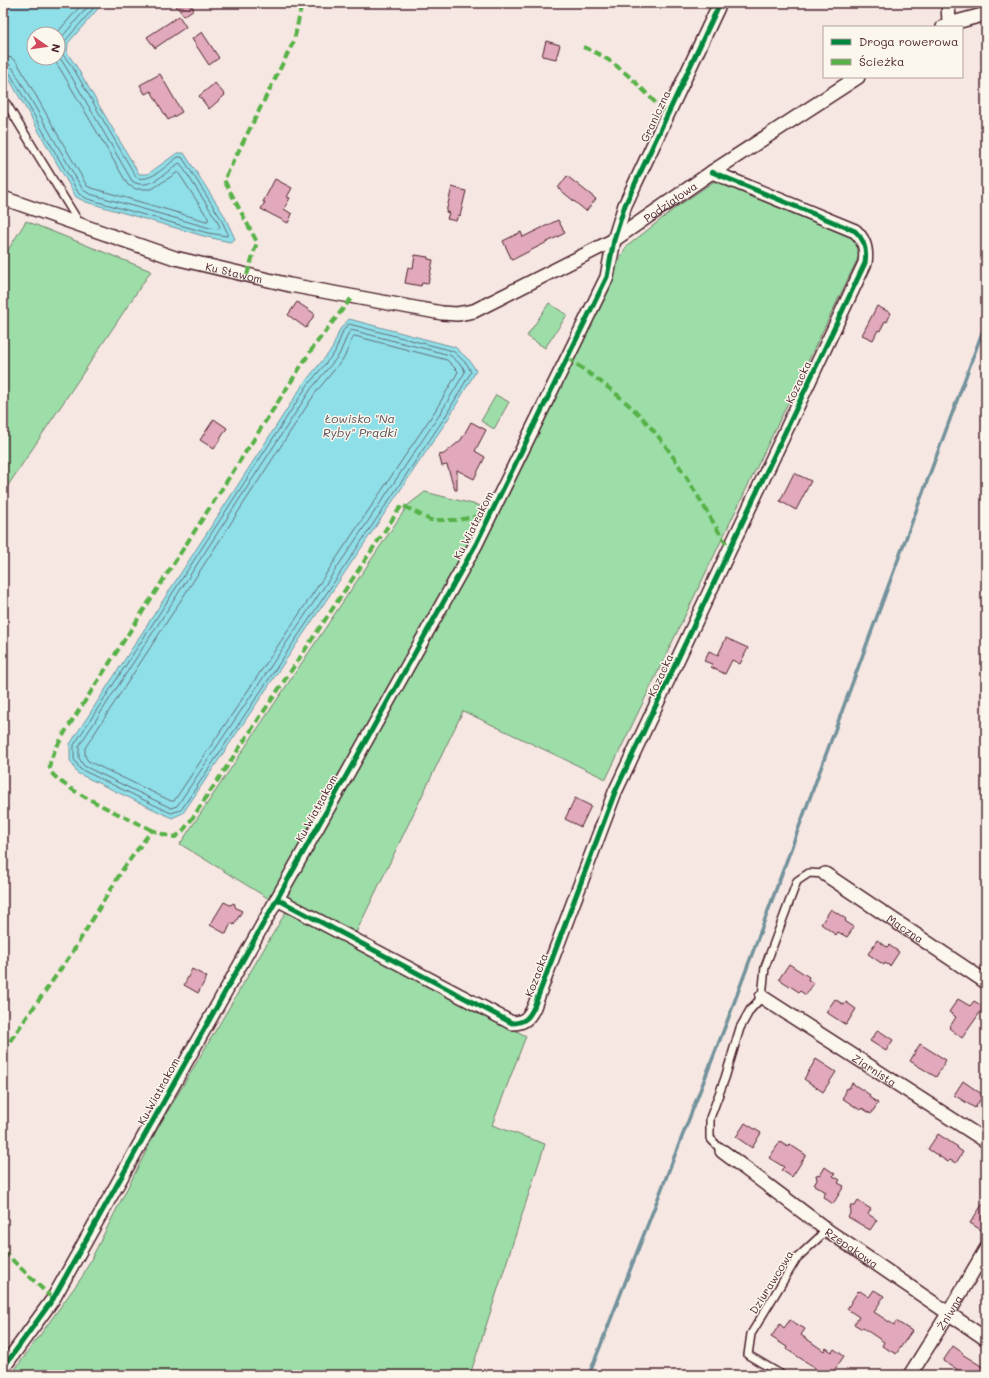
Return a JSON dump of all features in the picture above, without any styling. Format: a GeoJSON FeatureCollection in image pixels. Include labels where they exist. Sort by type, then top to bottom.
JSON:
{"type":"FeatureCollection","features":[{"type":"Feature","properties":{"kind":"street","name":"Graniczna"},"geometry":{"type":"LineString","coordinates":[[614,240],[625,205],[720,3]]}},
{"type":"Feature","properties":{"kind":"street"},"geometry":{"type":"LineString","coordinates":[[948,3],[946,25],[986,14]]}},
{"type":"Feature","properties":{"kind":"street","name":"Podziałowa"},"geometry":{"type":"LineString","coordinates":[[474,311],[614,240],[712,172],[856,78]]}},
{"type":"Feature","properties":{"kind":"street","name":"Kozacka"},"geometry":{"type":"LineString","coordinates":[[277,899],[512,1023],[521,1023],[530,1015],[615,792],[865,263],[866,254],[864,242],[855,231],[712,172]]}},
{"type":"Feature","properties":{"kind":"street","name":"Ku Stawom"},"geometry":{"type":"LineString","coordinates":[[3,198],[175,258],[290,285],[442,313],[457,314],[474,311]]}},
{"type":"Feature","properties":{"kind":"street","name":"Ku Wiatrakom"},"geometry":{"type":"LineString","coordinates":[[3,1368],[53,1299],[476,544],[607,277],[614,240]]}},
{"type":"Feature","properties":{"kind":"street","name":"Mączna"},"geometry":{"type":"LineString","coordinates":[[825,874],[986,982]]}},
{"type":"Feature","properties":{"kind":"street","name":"Ziarnista"},"geometry":{"type":"LineString","coordinates":[[762,997],[986,1141]]}},
{"type":"Feature","properties":{"kind":"street","name":"Rzepakowa"},"geometry":{"type":"LineString","coordinates":[[722,1151],[827,1230],[986,1339]]}},
{"type":"Feature","properties":{"kind":"street","name":"Żniwna"},"geometry":{"type":"LineString","coordinates":[[910,1375],[986,1249]]}},
{"type":"Feature","properties":{"kind":"lane"},"geometry":{"type":"LineString","coordinates":[[3,98],[82,226]]}},
{"type":"Feature","properties":{"kind":"lane"},"geometry":{"type":"LineString","coordinates":[[722,1151],[710,1138],[710,1118],[725,1078],[740,1028],[750,1010],[762,997],[765,967],[798,881],[809,873],[825,874]]}},
{"type":"Feature","properties":{"kind":"lane","name":"Dziurawcowa"},"geometry":{"type":"LineString","coordinates":[[782,1375],[748,1355],[751,1334],[797,1258],[827,1230]]}},
{"type":"Feature","properties":{"kind":"green space"},"geometry":{"type":"Polygon","coordinates":[[[716,180],[853,238],[860,254],[606,779],[463,711],[351,943],[526,1036],[492,1125],[545,1144],[470,1375],[11,1375],[82,1277],[159,1126],[287,910],[180,844],[408,505],[425,492],[497,510],[626,247],[678,206],[716,180]]]}},
{"type":"Feature","properties":{"kind":"green space"},"geometry":{"type":"Polygon","coordinates":[[[26,221],[151,271],[3,493],[3,258],[26,221]]]}},
{"type":"Feature","properties":{"kind":"green space"},"geometry":{"type":"Polygon","coordinates":[[[549,303],[567,315],[545,348],[527,336],[549,303]]]}},
{"type":"Feature","properties":{"kind":"green space"},"geometry":{"type":"Polygon","coordinates":[[[496,395],[509,402],[494,429],[481,421],[496,395]]]}},
{"type":"Feature","properties":{"kind":"water"},"geometry":{"type":"Polygon","coordinates":[[[3,3],[103,3],[68,43],[67,53],[75,64],[139,174],[148,174],[177,153],[184,153],[224,215],[235,239],[230,242],[207,237],[86,202],[76,197],[3,68],[3,3]]]}},
{"type":"Feature","properties":{"kind":"water","name":"Łowisko \"Na Ryby\" Prądki"},"geometry":{"type":"Polygon","coordinates":[[[349,319],[455,347],[470,361],[476,371],[448,419],[183,813],[172,818],[77,773],[70,760],[70,744],[304,383],[332,349],[340,329],[349,319]]]}},
{"type":"Feature","properties":{"kind":"building"},"geometry":{"type":"Polygon","coordinates":[[[174,3],[189,3],[194,9],[184,16],[174,3]]]}},
{"type":"Feature","properties":{"kind":"building"},"geometry":{"type":"Polygon","coordinates":[[[179,16],[186,27],[155,48],[147,37],[179,16]]]}},
{"type":"Feature","properties":{"kind":"building"},"geometry":{"type":"Polygon","coordinates":[[[202,32],[219,58],[209,65],[192,39],[202,32]]]}},
{"type":"Feature","properties":{"kind":"building"},"geometry":{"type":"Polygon","coordinates":[[[546,41],[560,45],[556,59],[542,56],[546,41]]]}},
{"type":"Feature","properties":{"kind":"building"},"geometry":{"type":"Polygon","coordinates":[[[160,74],[182,112],[168,120],[151,91],[145,94],[140,85],[160,74]]]}},
{"type":"Feature","properties":{"kind":"building"},"geometry":{"type":"Polygon","coordinates":[[[215,83],[225,95],[209,109],[199,96],[215,83]]]}},
{"type":"Feature","properties":{"kind":"building"},"geometry":{"type":"Polygon","coordinates":[[[567,176],[596,199],[586,211],[558,188],[567,176]]]}},
{"type":"Feature","properties":{"kind":"building"},"geometry":{"type":"Polygon","coordinates":[[[275,179],[292,188],[287,197],[290,198],[284,209],[292,214],[288,223],[261,209],[275,179]]]}},
{"type":"Feature","properties":{"kind":"building"},"geometry":{"type":"Polygon","coordinates":[[[452,187],[466,191],[460,216],[458,215],[456,221],[447,219],[449,213],[446,212],[452,187]]]}},
{"type":"Feature","properties":{"kind":"building"},"geometry":{"type":"Polygon","coordinates":[[[558,220],[565,233],[512,260],[503,241],[521,232],[523,237],[558,220]]]}},
{"type":"Feature","properties":{"kind":"building"},"geometry":{"type":"Polygon","coordinates":[[[415,255],[428,257],[428,259],[433,260],[428,284],[422,283],[421,286],[405,283],[408,267],[413,268],[415,255]]]}},
{"type":"Feature","properties":{"kind":"building"},"geometry":{"type":"Polygon","coordinates":[[[297,302],[315,314],[306,328],[288,315],[297,302]]]}},
{"type":"Feature","properties":{"kind":"building"},"geometry":{"type":"Polygon","coordinates":[[[877,306],[891,313],[887,322],[885,321],[880,331],[878,330],[873,340],[862,335],[877,306]]]}},
{"type":"Feature","properties":{"kind":"building"},"geometry":{"type":"Polygon","coordinates":[[[214,419],[227,428],[214,449],[200,440],[214,419]]]}},
{"type":"Feature","properties":{"kind":"building"},"geometry":{"type":"Polygon","coordinates":[[[471,422],[486,430],[475,451],[485,457],[474,479],[457,470],[457,490],[455,490],[447,465],[442,466],[439,455],[444,454],[461,440],[471,422]]]}},
{"type":"Feature","properties":{"kind":"building"},"geometry":{"type":"Polygon","coordinates":[[[794,473],[811,481],[796,510],[780,501],[794,473]]]}},
{"type":"Feature","properties":{"kind":"building"},"geometry":{"type":"Polygon","coordinates":[[[726,638],[748,648],[740,664],[732,660],[725,674],[711,667],[712,664],[704,661],[709,651],[718,655],[726,638]]]}},
{"type":"Feature","properties":{"kind":"building"},"geometry":{"type":"Polygon","coordinates":[[[575,798],[591,806],[581,827],[565,819],[575,798]]]}},
{"type":"Feature","properties":{"kind":"building"},"geometry":{"type":"Polygon","coordinates":[[[224,902],[230,905],[234,903],[236,908],[242,911],[234,925],[231,923],[226,934],[210,925],[224,902]]]}},
{"type":"Feature","properties":{"kind":"building"},"geometry":{"type":"Polygon","coordinates":[[[831,909],[846,919],[845,921],[854,927],[847,937],[838,932],[836,935],[821,924],[831,909]]]}},
{"type":"Feature","properties":{"kind":"building"},"geometry":{"type":"Polygon","coordinates":[[[877,940],[887,947],[889,945],[899,952],[890,966],[885,963],[884,965],[868,954],[877,940]]]}},
{"type":"Feature","properties":{"kind":"building"},"geometry":{"type":"Polygon","coordinates":[[[789,964],[809,977],[808,980],[814,983],[806,995],[779,979],[789,964]]]}},
{"type":"Feature","properties":{"kind":"building"},"geometry":{"type":"Polygon","coordinates":[[[192,969],[207,977],[198,993],[184,985],[192,969]]]}},
{"type":"Feature","properties":{"kind":"building"},"geometry":{"type":"Polygon","coordinates":[[[835,999],[844,1005],[846,1002],[856,1009],[846,1025],[826,1012],[835,999]]]}},
{"type":"Feature","properties":{"kind":"building"},"geometry":{"type":"Polygon","coordinates":[[[958,999],[970,1006],[974,1001],[984,1007],[962,1038],[949,1028],[956,1017],[949,1012],[958,999]]]}},
{"type":"Feature","properties":{"kind":"building"},"geometry":{"type":"Polygon","coordinates":[[[878,1030],[893,1040],[886,1051],[870,1041],[878,1030]]]}},
{"type":"Feature","properties":{"kind":"building"},"geometry":{"type":"Polygon","coordinates":[[[920,1044],[946,1060],[936,1077],[910,1061],[920,1044]]]}},
{"type":"Feature","properties":{"kind":"building"},"geometry":{"type":"Polygon","coordinates":[[[816,1059],[836,1072],[823,1092],[804,1079],[816,1059]]]}},
{"type":"Feature","properties":{"kind":"building"},"geometry":{"type":"Polygon","coordinates":[[[963,1081],[983,1095],[975,1108],[954,1095],[963,1081]]]}},
{"type":"Feature","properties":{"kind":"building"},"geometry":{"type":"Polygon","coordinates":[[[852,1083],[870,1095],[869,1097],[878,1103],[871,1114],[862,1108],[860,1110],[842,1098],[845,1094],[845,1089],[849,1088],[852,1083]]]}},
{"type":"Feature","properties":{"kind":"building"},"geometry":{"type":"Polygon","coordinates":[[[745,1123],[761,1133],[752,1148],[736,1137],[745,1123]]]}},
{"type":"Feature","properties":{"kind":"building"},"geometry":{"type":"Polygon","coordinates":[[[938,1134],[963,1152],[956,1163],[950,1160],[948,1162],[928,1149],[938,1134]]]}},
{"type":"Feature","properties":{"kind":"building"},"geometry":{"type":"Polygon","coordinates":[[[780,1142],[788,1147],[789,1144],[806,1155],[792,1177],[781,1170],[784,1167],[769,1158],[780,1142]]]}},
{"type":"Feature","properties":{"kind":"building"},"geometry":{"type":"Polygon","coordinates":[[[825,1167],[835,1174],[833,1176],[840,1180],[838,1183],[844,1186],[833,1204],[823,1197],[826,1192],[814,1185],[817,1180],[816,1175],[821,1174],[825,1167]]]}},
{"type":"Feature","properties":{"kind":"building"},"geometry":{"type":"Polygon","coordinates":[[[986,1199],[986,1233],[970,1223],[986,1199]]]}},
{"type":"Feature","properties":{"kind":"building"},"geometry":{"type":"Polygon","coordinates":[[[858,1201],[871,1209],[868,1214],[877,1220],[870,1230],[848,1217],[851,1212],[850,1206],[855,1206],[858,1201]]]}},
{"type":"Feature","properties":{"kind":"building"},"geometry":{"type":"Polygon","coordinates":[[[874,1290],[884,1296],[874,1312],[894,1325],[896,1321],[912,1331],[896,1354],[882,1346],[884,1342],[863,1328],[862,1329],[854,1324],[859,1317],[847,1309],[858,1291],[869,1297],[874,1290]]]}},
{"type":"Feature","properties":{"kind":"building"},"geometry":{"type":"Polygon","coordinates":[[[790,1320],[805,1329],[801,1335],[824,1351],[826,1348],[832,1352],[834,1349],[844,1356],[831,1375],[822,1375],[816,1371],[817,1370],[814,1367],[786,1349],[787,1347],[771,1337],[780,1324],[784,1328],[790,1320]]]}},
{"type":"Feature","properties":{"kind":"building"},"geometry":{"type":"Polygon","coordinates":[[[953,1346],[963,1353],[962,1354],[986,1369],[986,1375],[967,1375],[943,1361],[953,1346]]]}},
{"type":"Feature","properties":{"kind":"waterway"},"geometry":{"type":"LineString","coordinates":[[589,1375],[728,1019],[986,322]]}},
{"type":"Feature","properties":{"kind":"marked path"},"geometry":{"type":"LineString","coordinates":[[247,275],[257,242],[224,180],[294,41],[302,3]]}},
{"type":"Feature","properties":{"kind":"marked path"},"geometry":{"type":"LineString","coordinates":[[706,3],[716,12]]}},
{"type":"Feature","properties":{"kind":"marked path"},"geometry":{"type":"LineString","coordinates":[[583,47],[595,52],[618,67],[629,76],[667,115]]}},
{"type":"Feature","properties":{"kind":"marked path"},"geometry":{"type":"LineString","coordinates":[[152,830],[95,802],[65,784],[55,776],[50,769],[51,760],[65,732],[314,346],[353,296]]}},
{"type":"Feature","properties":{"kind":"marked path"},"geometry":{"type":"LineString","coordinates":[[567,358],[615,393],[648,424],[677,462],[730,550]]}},
{"type":"Feature","properties":{"kind":"marked path"},"geometry":{"type":"LineString","coordinates":[[3,1051],[72,953],[123,869],[152,830],[175,837],[181,833],[189,823],[402,505],[430,520],[458,520],[490,514]]}},
{"type":"Feature","properties":{"kind":"marked path"},"geometry":{"type":"LineString","coordinates":[[3,1251],[53,1299]]}},
{"type":"Feature","properties":{"kind":"cycle path"},"geometry":{"type":"LineString","coordinates":[[3,1368],[53,1299],[476,544],[607,277],[614,240],[625,205],[720,3]]}},
{"type":"Feature","properties":{"kind":"cycle path"},"geometry":{"type":"LineString","coordinates":[[277,899],[512,1023],[523,1021],[530,1014],[534,1007],[615,792],[865,263],[866,254],[863,242],[855,231],[712,172]]}}]}
